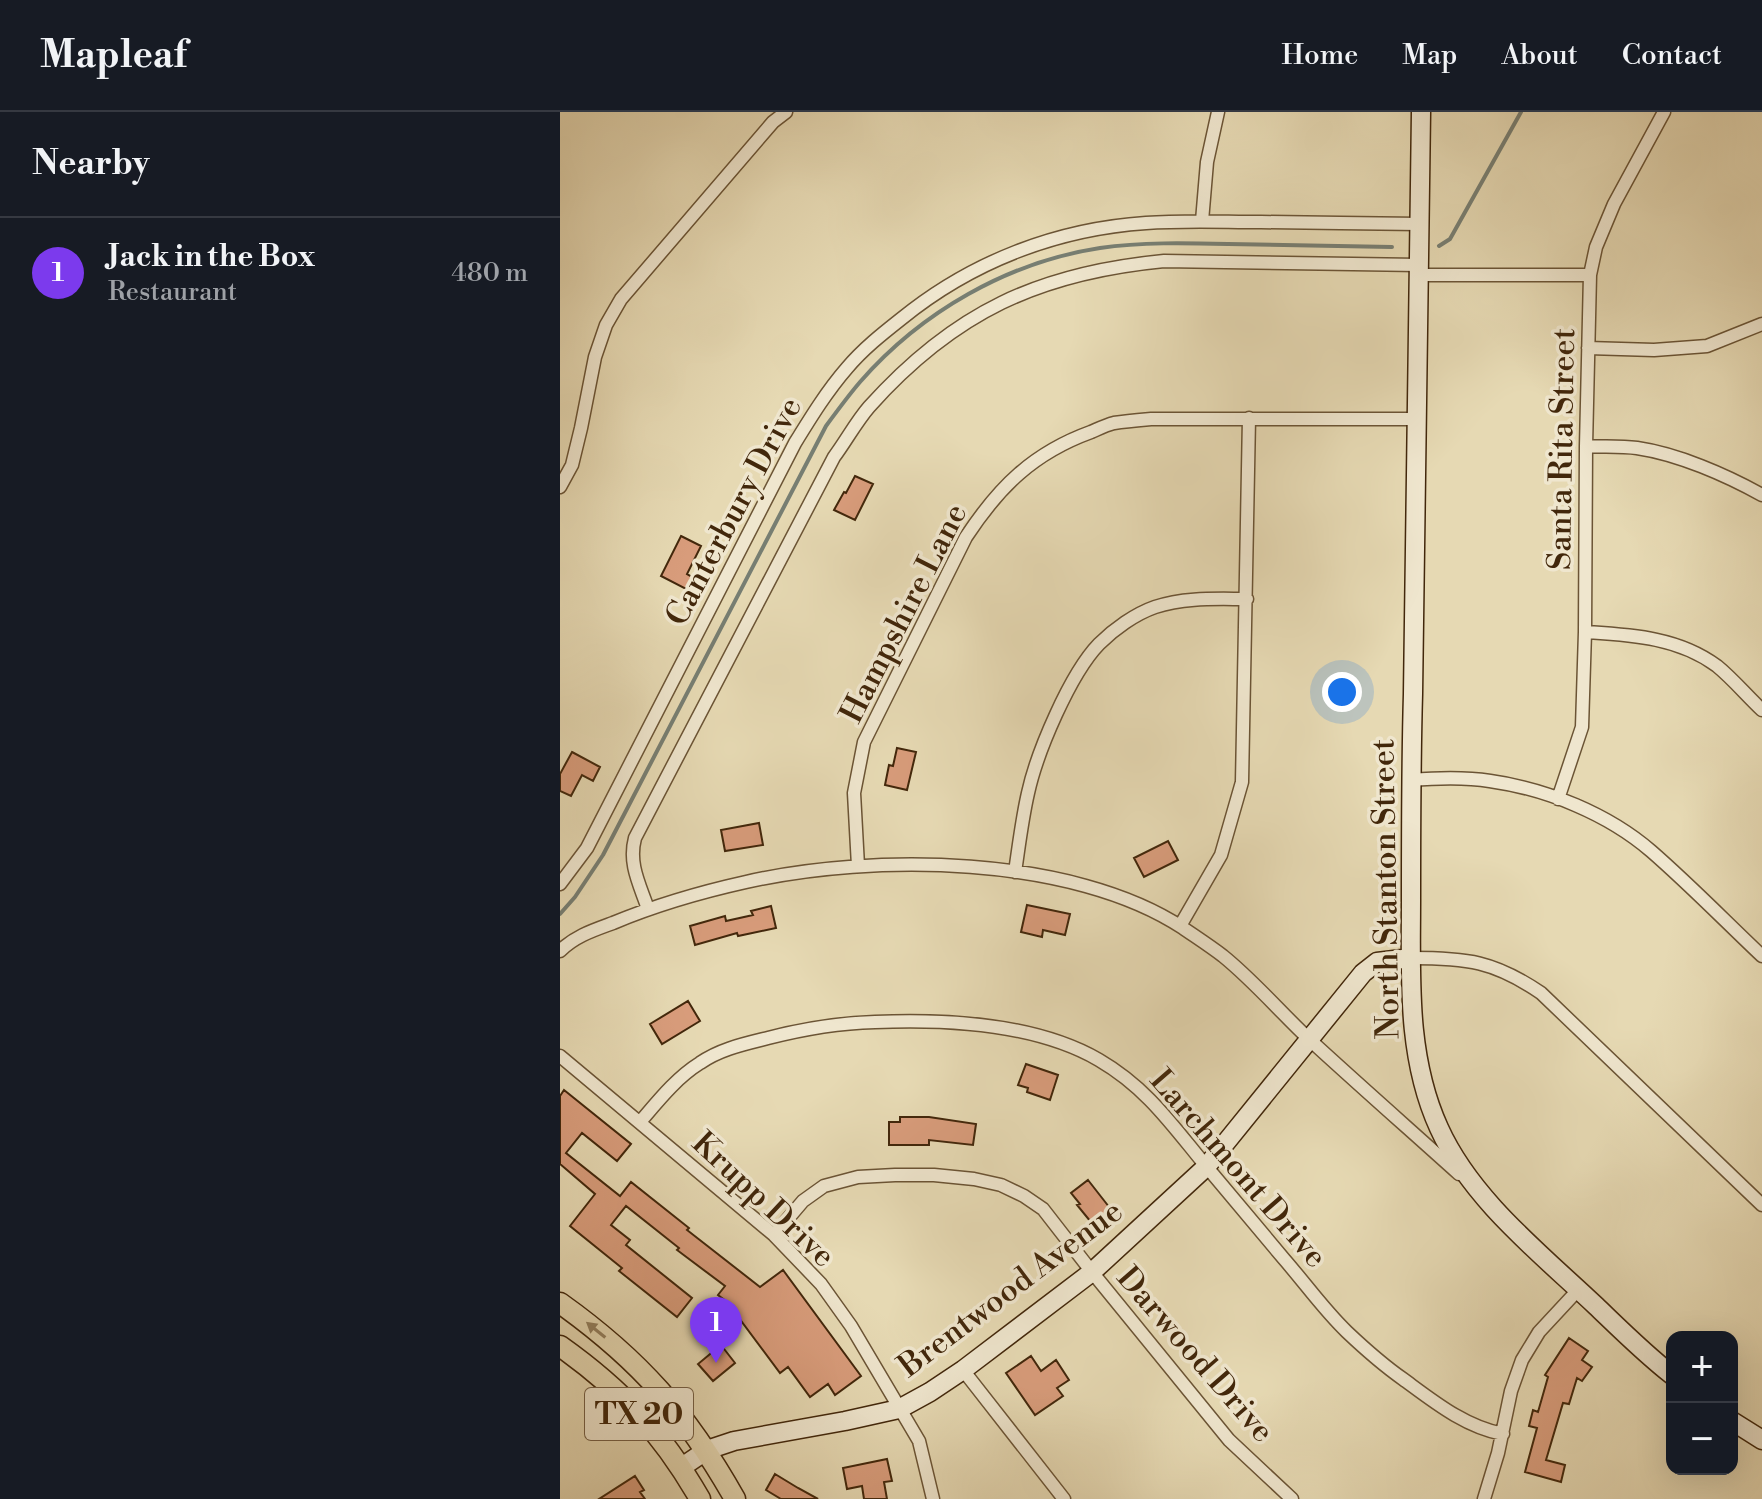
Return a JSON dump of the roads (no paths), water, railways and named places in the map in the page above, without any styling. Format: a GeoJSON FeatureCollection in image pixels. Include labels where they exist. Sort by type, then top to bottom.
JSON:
{"type":"FeatureCollection","features":[{"type":"Feature","properties":{"kind":"main road","name":"TX 20"},"geometry":{"type":"LineString","coordinates":[[560,1303],[652,1380],[707,1450],[735,1499]]}},
{"type":"Feature","properties":{"kind":"main road","name":"TX 20"},"geometry":{"type":"LineString","coordinates":[[560,1346],[611,1385],[654,1431],[682,1467],[700,1499]]}},
{"type":"Feature","properties":{"kind":"street"},"geometry":{"type":"LineString","coordinates":[[560,487],[572,465],[595,357],[606,325],[621,299],[773,122],[786,112]]}},
{"type":"Feature","properties":{"kind":"street"},"geometry":{"type":"LineString","coordinates":[[1202,221],[1207,162],[1218,112]]}},
{"type":"Feature","properties":{"kind":"street","name":"North Stanton Street"},"geometry":{"type":"LineString","coordinates":[[1421,112],[1411,780],[1411,958],[1414,1036],[1420,1072],[1429,1103],[1453,1157],[1476,1189],[1578,1290],[1666,1370]]}},
{"type":"Feature","properties":{"kind":"street","name":"Santa Rita Street"},"geometry":{"type":"LineString","coordinates":[[1558,799],[1582,727],[1590,275],[1596,247],[1614,204],[1664,112]]}},
{"type":"Feature","properties":{"kind":"street","name":"Canterbury Drive"},"geometry":{"type":"LineString","coordinates":[[560,884],[587,848],[795,443],[848,366],[917,305],[1002,257],[1043,242],[1099,229],[1202,221],[1420,224]]}},
{"type":"Feature","properties":{"kind":"street","name":"Canterbury Drive"},"geometry":{"type":"LineString","coordinates":[[648,909],[632,862],[635,838],[834,457],[868,408],[934,344],[970,319],[1009,298],[1063,279],[1126,265],[1164,261],[1590,275]]}},
{"type":"Feature","properties":{"kind":"street"},"geometry":{"type":"LineString","coordinates":[[1588,348],[1654,350],[1707,346],[1762,324]]}},
{"type":"Feature","properties":{"kind":"street"},"geometry":{"type":"LineString","coordinates":[[1180,926],[1221,855],[1242,782],[1249,418]]}},
{"type":"Feature","properties":{"kind":"street","name":"Hampshire Lane"},"geometry":{"type":"LineString","coordinates":[[858,866],[854,793],[864,742],[966,537],[999,491],[1019,472],[1076,437],[1113,423],[1151,419],[1418,419]]}},
{"type":"Feature","properties":{"kind":"street"},"geometry":{"type":"LineString","coordinates":[[1586,446],[1636,448],[1668,455],[1762,495]]}},
{"type":"Feature","properties":{"kind":"street"},"geometry":{"type":"LineString","coordinates":[[1015,872],[1028,791],[1038,756],[1074,679],[1098,645],[1123,624],[1154,607],[1187,600],[1247,599]]}},
{"type":"Feature","properties":{"kind":"street"},"geometry":{"type":"LineString","coordinates":[[1585,632],[1659,639],[1689,650],[1716,666],[1762,710]]}},
{"type":"Feature","properties":{"kind":"street"},"geometry":{"type":"LineString","coordinates":[[1411,780],[1488,780],[1525,787],[1611,823],[1649,850],[1762,956]]}},
{"type":"Feature","properties":{"kind":"street"},"geometry":{"type":"LineString","coordinates":[[560,951],[581,935],[648,909],[769,876],[858,866],[955,866],[1063,881],[1112,894],[1149,910],[1180,926],[1223,956],[1476,1189]]}},
{"type":"Feature","properties":{"kind":"street"},"geometry":{"type":"LineString","coordinates":[[1411,958],[1448,958],[1482,963],[1521,980],[1541,993],[1762,1205]]}},
{"type":"Feature","properties":{"kind":"street","name":"Brentwood Avenue"},"geometry":{"type":"LineString","coordinates":[[682,1467],[707,1450],[734,1441],[899,1409],[963,1370],[1092,1272],[1206,1167],[1370,966],[1377,962],[1411,958]]}},
{"type":"Feature","properties":{"kind":"street","name":"Larchmont Drive"},"geometry":{"type":"LineString","coordinates":[[640,1122],[676,1082],[701,1062],[734,1046],[804,1029],[848,1023],[934,1021],[1000,1029],[1053,1040],[1098,1060],[1127,1079],[1158,1106],[1345,1331],[1428,1397],[1476,1427],[1503,1434]]}},
{"type":"Feature","properties":{"kind":"street","name":"Krupp Drive"},"geometry":{"type":"LineString","coordinates":[[560,1056],[774,1235],[821,1284],[851,1326],[919,1441],[933,1499]]}},
{"type":"Feature","properties":{"kind":"street","name":"Darwood Drive"},"geometry":{"type":"LineString","coordinates":[[774,1235],[803,1201],[824,1186],[858,1177],[934,1175],[974,1179],[1001,1185],[1024,1196],[1043,1209],[1229,1440],[1292,1499]]}},
{"type":"Feature","properties":{"kind":"street"},"geometry":{"type":"LineString","coordinates":[[1484,1499],[1503,1434],[1513,1383],[1526,1353],[1539,1332],[1578,1290]]}},
{"type":"Feature","properties":{"kind":"street"},"geometry":{"type":"LineString","coordinates":[[963,1370],[1064,1499]]}},
{"type":"Feature","properties":{"kind":"street"},"geometry":{"type":"LineString","coordinates":[[1738,1425],[1762,1440]]}},
{"type":"Feature","properties":{"kind":"waterway"},"geometry":{"type":"LineString","coordinates":[[1439,246],[1450,239],[1521,112]]}},
{"type":"Feature","properties":{"kind":"waterway"},"geometry":{"type":"LineString","coordinates":[[560,914],[603,855],[826,426],[860,382],[910,334],[968,294],[1000,278],[1032,265],[1100,248],[1180,243],[1392,247]]}},
{"type":"Feature","properties":{"kind":"place","name":"Jack in the Box"},"geometry":{"type":"Point","coordinates":[716,1363]}}]}
